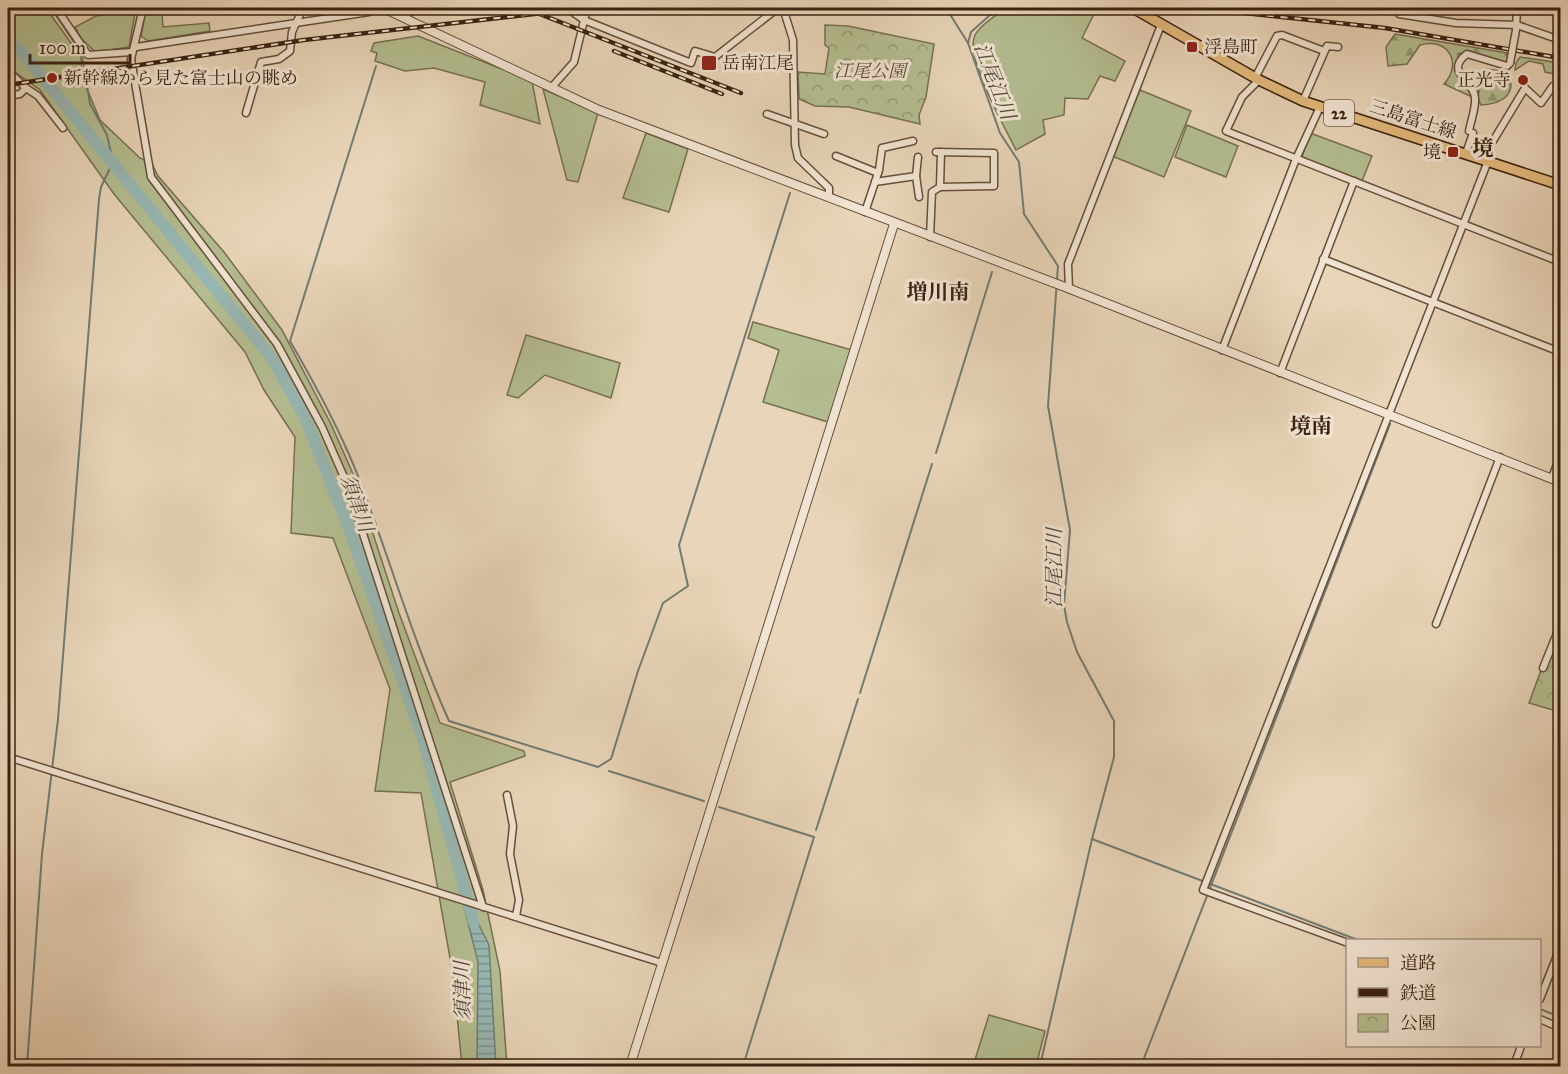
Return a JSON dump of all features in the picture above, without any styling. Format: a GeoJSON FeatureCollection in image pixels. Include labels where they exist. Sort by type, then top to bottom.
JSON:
{"type":"FeatureCollection","features":[{"type":"Feature","properties":{"kind":"main road","name":"三島富士線"},"geometry":{"type":"LineString","coordinates":[[1133,8],[1257,79],[1303,101],[1560,185]]}},
{"type":"Feature","properties":{"kind":"street"},"geometry":{"type":"LineString","coordinates":[[56,8],[88,55],[134,50],[297,24],[369,12],[374,8]]}},
{"type":"Feature","properties":{"kind":"street"},"geometry":{"type":"LineString","coordinates":[[144,8],[134,50],[151,177],[277,344],[322,427],[347,484],[483,906]]}},
{"type":"Feature","properties":{"kind":"street"},"geometry":{"type":"LineString","coordinates":[[246,113],[261,62],[279,59],[290,51],[292,32],[303,8]]}},
{"type":"Feature","properties":{"kind":"street"},"geometry":{"type":"LineString","coordinates":[[383,8],[599,110],[1067,288],[1560,482]]}},
{"type":"Feature","properties":{"kind":"street"},"geometry":{"type":"LineString","coordinates":[[402,16],[416,9],[426,8]]}},
{"type":"Feature","properties":{"kind":"street"},"geometry":{"type":"LineString","coordinates":[[567,8],[584,20],[691,63],[695,51],[716,57],[778,8]]}},
{"type":"Feature","properties":{"kind":"street"},"geometry":{"type":"LineString","coordinates":[[551,88],[574,62],[587,8]]}},
{"type":"Feature","properties":{"kind":"street"},"geometry":{"type":"LineString","coordinates":[[783,8],[793,40],[796,75],[793,123],[798,158],[822,179],[829,188],[829,197]]}},
{"type":"Feature","properties":{"kind":"street"},"geometry":{"type":"LineString","coordinates":[[1395,8],[1399,14],[1456,23],[1516,28],[1560,40]]}},
{"type":"Feature","properties":{"kind":"street"},"geometry":{"type":"LineString","coordinates":[[1466,153],[1476,96],[1460,75],[1461,58],[1467,54],[1498,66],[1507,66],[1510,63],[1517,8]]}},
{"type":"Feature","properties":{"kind":"street"},"geometry":{"type":"LineString","coordinates":[[1067,288],[1068,264],[1161,25]]}},
{"type":"Feature","properties":{"kind":"street"},"geometry":{"type":"LineString","coordinates":[[1324,51],[1282,35],[1277,36],[1257,79],[1242,97],[1226,131],[1560,262]]}},
{"type":"Feature","properties":{"kind":"street"},"geometry":{"type":"LineString","coordinates":[[1303,101],[1327,46],[1338,47]]}},
{"type":"Feature","properties":{"kind":"street"},"geometry":{"type":"LineString","coordinates":[[8,71],[38,96],[63,128]]}},
{"type":"Feature","properties":{"kind":"street"},"geometry":{"type":"LineString","coordinates":[[1493,141],[1525,88],[1541,103],[1553,87],[1560,96]]}},
{"type":"Feature","properties":{"kind":"street"},"geometry":{"type":"LineString","coordinates":[[8,96],[20,94],[26,88]]}},
{"type":"Feature","properties":{"kind":"street"},"geometry":{"type":"LineString","coordinates":[[1222,350],[1296,159],[1320,107]]}},
{"type":"Feature","properties":{"kind":"street"},"geometry":{"type":"LineString","coordinates":[[767,114],[824,134]]}},
{"type":"Feature","properties":{"kind":"street"},"geometry":{"type":"LineString","coordinates":[[865,212],[878,173],[882,148],[913,141]]}},
{"type":"Feature","properties":{"kind":"street"},"geometry":{"type":"LineString","coordinates":[[930,237],[932,192],[940,187],[994,186],[994,153],[939,152],[940,187]]}},
{"type":"Feature","properties":{"kind":"street"},"geometry":{"type":"LineString","coordinates":[[836,156],[878,173]]}},
{"type":"Feature","properties":{"kind":"street"},"geometry":{"type":"LineString","coordinates":[[918,157],[915,176],[919,197]]}},
{"type":"Feature","properties":{"kind":"street"},"geometry":{"type":"LineString","coordinates":[[1346,943],[1203,890],[1488,161]]}},
{"type":"Feature","properties":{"kind":"street"},"geometry":{"type":"LineString","coordinates":[[875,182],[915,176]]}},
{"type":"Feature","properties":{"kind":"street"},"geometry":{"type":"LineString","coordinates":[[1280,373],[1354,181]]}},
{"type":"Feature","properties":{"kind":"street"},"geometry":{"type":"LineString","coordinates":[[630,1066],[894,224]]}},
{"type":"Feature","properties":{"kind":"street"},"geometry":{"type":"LineString","coordinates":[[1323,259],[1560,352]]}},
{"type":"Feature","properties":{"kind":"street"},"geometry":{"type":"LineString","coordinates":[[1552,478],[1560,456]]}},
{"type":"Feature","properties":{"kind":"street"},"geometry":{"type":"LineString","coordinates":[[1436,624],[1500,457]]}},
{"type":"Feature","properties":{"kind":"street"},"geometry":{"type":"LineString","coordinates":[[1543,668],[1558,637],[1560,626]]}},
{"type":"Feature","properties":{"kind":"street"},"geometry":{"type":"LineString","coordinates":[[8,757],[662,963]]}},
{"type":"Feature","properties":{"kind":"street"},"geometry":{"type":"LineString","coordinates":[[507,795],[513,826],[510,854],[519,900],[516,916]]}},
{"type":"Feature","properties":{"kind":"street"},"geometry":{"type":"LineString","coordinates":[[1541,994],[1560,948]]}},
{"type":"Feature","properties":{"kind":"street"},"geometry":{"type":"LineString","coordinates":[[1541,1020],[1560,1028]]}},
{"type":"Feature","properties":{"kind":"street"},"geometry":{"type":"LineString","coordinates":[[1514,1066],[1521,1047]]}},
{"type":"Feature","properties":{"kind":"green space"},"geometry":{"type":"Polygon","coordinates":[[[8,8],[46,8],[81,57],[82,77],[100,120],[140,158],[152,164],[158,176],[224,252],[282,330],[331,424],[354,476],[399,613],[440,723],[524,751],[525,756],[450,782],[483,890],[500,971],[507,1066],[462,1066],[453,975],[421,793],[375,791],[390,689],[333,538],[291,533],[295,437],[264,390],[245,352],[114,194],[40,90],[8,67],[8,8]]]}},
{"type":"Feature","properties":{"kind":"green space"},"geometry":{"type":"Polygon","coordinates":[[[119,8],[136,8],[129,47],[95,52],[81,38],[75,27],[96,16],[117,12],[119,8]]]}},
{"type":"Feature","properties":{"kind":"green space"},"geometry":{"type":"Polygon","coordinates":[[[146,8],[152,8],[151,14],[162,14],[163,27],[209,23],[210,31],[148,41],[141,36],[146,8]]]}},
{"type":"Feature","properties":{"kind":"green space"},"geometry":{"type":"Polygon","coordinates":[[[1006,8],[1097,8],[1082,38],[1125,61],[1115,81],[1100,76],[1088,99],[1065,98],[1064,115],[1043,120],[1045,134],[1016,150],[987,92],[973,45],[975,35],[981,27],[1006,8]]]}},
{"type":"Feature","properties":{"kind":"green space","name":"江尾公園"},"geometry":{"type":"Polygon","coordinates":[[[825,25],[848,26],[934,44],[926,97],[919,115],[920,124],[849,107],[815,106],[799,99],[798,72],[825,74],[829,48],[825,45],[825,25]]]}},
{"type":"Feature","properties":{"kind":"green space"},"geometry":{"type":"Polygon","coordinates":[[[1395,34],[1507,53],[1508,65],[1469,51],[1458,54],[1457,76],[1473,94],[1472,97],[1444,84],[1450,76],[1452,60],[1445,48],[1438,45],[1420,45],[1407,64],[1388,66],[1386,47],[1395,34]]]}},
{"type":"Feature","properties":{"kind":"green space"},"geometry":{"type":"Polygon","coordinates":[[[418,36],[532,81],[540,124],[480,105],[485,82],[434,68],[405,71],[375,61],[377,53],[371,51],[374,43],[418,36]]]}},
{"type":"Feature","properties":{"kind":"green space"},"geometry":{"type":"Polygon","coordinates":[[[1520,57],[1560,63],[1560,75],[1545,72],[1543,64],[1529,61],[1515,70],[1520,57]]]}},
{"type":"Feature","properties":{"kind":"green space"},"geometry":{"type":"Polygon","coordinates":[[[1486,69],[1503,71],[1510,77],[1511,84],[1508,95],[1504,98],[1481,105],[1478,99],[1481,75],[1486,69]]]}},
{"type":"Feature","properties":{"kind":"green space"},"geometry":{"type":"Polygon","coordinates":[[[543,89],[598,113],[578,182],[567,180],[543,89]]]}},
{"type":"Feature","properties":{"kind":"green space"},"geometry":{"type":"Polygon","coordinates":[[[1140,90],[1191,111],[1164,177],[1112,156],[1140,90]]]}},
{"type":"Feature","properties":{"kind":"green space"},"geometry":{"type":"Polygon","coordinates":[[[1187,125],[1238,146],[1226,177],[1175,157],[1187,125]]]}},
{"type":"Feature","properties":{"kind":"green space"},"geometry":{"type":"Polygon","coordinates":[[[646,133],[688,149],[669,212],[623,198],[646,133]]]}},
{"type":"Feature","properties":{"kind":"green space"},"geometry":{"type":"Polygon","coordinates":[[[1310,133],[1372,156],[1362,181],[1302,157],[1310,133]]]}},
{"type":"Feature","properties":{"kind":"green space"},"geometry":{"type":"Polygon","coordinates":[[[753,322],[852,350],[828,422],[763,402],[779,350],[748,338],[753,322]]]}},
{"type":"Feature","properties":{"kind":"green space"},"geometry":{"type":"Polygon","coordinates":[[[526,335],[620,363],[611,398],[545,375],[518,398],[507,395],[526,335]]]}},
{"type":"Feature","properties":{"kind":"green space"},"geometry":{"type":"Polygon","coordinates":[[[1554,635],[1560,638],[1560,707],[1556,711],[1529,703],[1554,635]]]}},
{"type":"Feature","properties":{"kind":"green space"},"geometry":{"type":"Polygon","coordinates":[[[989,1015],[1045,1031],[1036,1066],[973,1066],[989,1015]]]}},
{"type":"Feature","properties":{"kind":"water"},"geometry":{"type":"Polygon","coordinates":[[[464,907],[470,907],[489,945],[496,1066],[477,1066],[478,962],[464,907]]]}},
{"type":"Feature","properties":{"kind":"waterway"},"geometry":{"type":"LineString","coordinates":[[27,1066],[42,854],[58,719],[99,199],[101,187],[113,162],[107,135],[90,104],[82,54],[51,8]]}},
{"type":"Feature","properties":{"kind":"waterway","name":"江尾江川"},"geometry":{"type":"LineString","coordinates":[[946,8],[968,43],[1000,133],[1019,162],[1024,214],[1058,266],[1048,406],[1070,530],[1064,605],[1077,652],[1114,721],[1114,757],[1092,839],[1040,1066]]}},
{"type":"Feature","properties":{"kind":"waterway"},"geometry":{"type":"LineString","coordinates":[[968,43],[971,32],[998,8]]}},
{"type":"Feature","properties":{"kind":"waterway","name":"須津川"},"geometry":{"type":"LineString","coordinates":[[8,40],[21,51],[272,358],[304,415],[350,531],[422,736],[474,923]]}},
{"type":"Feature","properties":{"kind":"waterway"},"geometry":{"type":"LineString","coordinates":[[376,66],[290,341],[330,414],[356,470],[414,635],[449,721],[598,767],[611,759],[638,671],[663,603],[688,586],[679,545],[790,193]]}},
{"type":"Feature","properties":{"kind":"waterway"},"geometry":{"type":"LineString","coordinates":[[936,453],[992,272]]}},
{"type":"Feature","properties":{"kind":"waterway"},"geometry":{"type":"LineString","coordinates":[[1141,1066],[1390,424]]}},
{"type":"Feature","properties":{"kind":"waterway"},"geometry":{"type":"LineString","coordinates":[[860,693],[932,464]]}},
{"type":"Feature","properties":{"kind":"waterway"},"geometry":{"type":"LineString","coordinates":[[816,830],[858,699]]}},
{"type":"Feature","properties":{"kind":"waterway"},"geometry":{"type":"LineString","coordinates":[[609,771],[704,801]]}},
{"type":"Feature","properties":{"kind":"waterway"},"geometry":{"type":"LineString","coordinates":[[719,807],[814,837],[743,1066]]}},
{"type":"Feature","properties":{"kind":"waterway"},"geometry":{"type":"LineString","coordinates":[[1092,839],[1355,939]]}},
{"type":"Feature","properties":{"kind":"waterway"},"geometry":{"type":"LineString","coordinates":[[1541,1009],[1560,1017]]}},
{"type":"Feature","properties":{"kind":"railway"},"geometry":{"type":"LineString","coordinates":[[8,85],[304,40],[587,8]]}},
{"type":"Feature","properties":{"kind":"railway"},"geometry":{"type":"LineString","coordinates":[[1197,8],[1385,28],[1560,58]]}},
{"type":"Feature","properties":{"kind":"railway"},"geometry":{"type":"LineString","coordinates":[[537,13],[741,93]]}},
{"type":"Feature","properties":{"kind":"railway"},"geometry":{"type":"LineString","coordinates":[[614,51],[722,94]]}},
{"type":"Feature","properties":{"kind":"place","name":"浮島町"},"geometry":{"type":"Point","coordinates":[1192,47]}},
{"type":"Feature","properties":{"kind":"place","name":"岳南江尾"},"geometry":{"type":"Point","coordinates":[709,63]}},
{"type":"Feature","properties":{"kind":"place","name":"新幹線から見た富士山の眺め"},"geometry":{"type":"Point","coordinates":[52,78]}},
{"type":"Feature","properties":{"kind":"place","name":"正光寺"},"geometry":{"type":"Point","coordinates":[1523,80]}},
{"type":"Feature","properties":{"kind":"place","name":"境"},"geometry":{"type":"Point","coordinates":[1453,152]}},
{"type":"Feature","properties":{"kind":"district","name":"境"},"geometry":{"type":"Point","coordinates":[1483,148]}},
{"type":"Feature","properties":{"kind":"district","name":"増川南"},"geometry":{"type":"Point","coordinates":[938,292]}},
{"type":"Feature","properties":{"kind":"district","name":"境南"},"geometry":{"type":"Point","coordinates":[1311,426]}}]}
